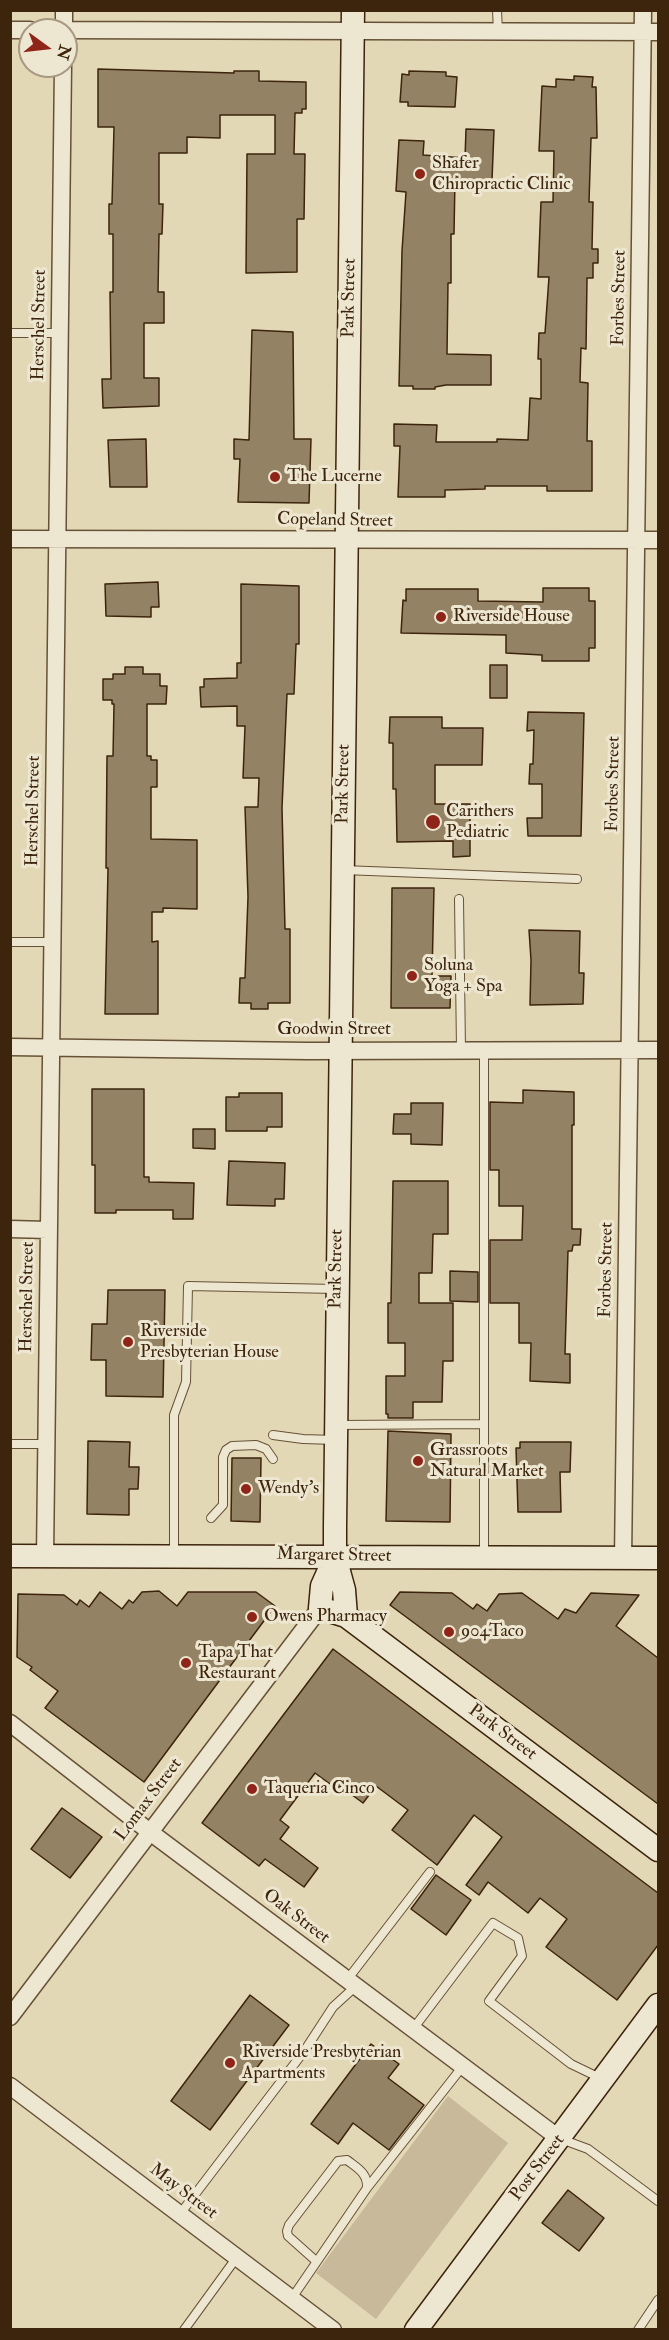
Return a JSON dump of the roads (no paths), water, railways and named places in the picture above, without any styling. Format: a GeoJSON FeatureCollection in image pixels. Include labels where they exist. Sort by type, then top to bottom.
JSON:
{"type":"FeatureCollection","features":[{"type":"Feature","properties":{"kind":"street","name":"Forbes Street"},"geometry":{"type":"LineString","coordinates":[[623,1558],[636,540],[650,32],[643,10]]}},
{"type":"Feature","properties":{"kind":"street"},"geometry":{"type":"LineString","coordinates":[[78,30],[353,21],[498,32],[650,32]]}},
{"type":"Feature","properties":{"kind":"street","name":"Park Street"},"geometry":{"type":"LineString","coordinates":[[346,1616],[344,1590],[335,1557],[335,1433],[353,21]]}},
{"type":"Feature","properties":{"kind":"street","name":"Herschel Street"},"geometry":{"type":"LineString","coordinates":[[45,1556],[63,78]]}},
{"type":"Feature","properties":{"kind":"street","name":"Copeland Street"},"geometry":{"type":"LineString","coordinates":[[10,539],[658,540]]}},
{"type":"Feature","properties":{"kind":"street","name":"Goodwin Street"},"geometry":{"type":"LineString","coordinates":[[10,1047],[658,1050]]}},
{"type":"Feature","properties":{"kind":"street"},"geometry":{"type":"LineString","coordinates":[[10,1229],[48,1230]]}},
{"type":"Feature","properties":{"kind":"street","name":"Margaret Street"},"geometry":{"type":"LineString","coordinates":[[10,1556],[658,1558]]}},
{"type":"Feature","properties":{"kind":"street","name":"Park Street"},"geometry":{"type":"LineString","coordinates":[[335,1557],[322,1586],[320,1608],[346,1616],[658,1850]]}},
{"type":"Feature","properties":{"kind":"street","name":"Lomax Street"},"geometry":{"type":"LineString","coordinates":[[10,2017],[320,1608]]}},
{"type":"Feature","properties":{"kind":"street","name":"Oak Street"},"geometry":{"type":"LineString","coordinates":[[10,1723],[150,1832],[560,2139]]}},
{"type":"Feature","properties":{"kind":"street","name":"Post Street"},"geometry":{"type":"LineString","coordinates":[[416,2330],[658,2005]]}},
{"type":"Feature","properties":{"kind":"street","name":"May Street"},"geometry":{"type":"LineString","coordinates":[[10,2086],[333,2330]]}},
{"type":"Feature","properties":{"kind":"lane"},"geometry":{"type":"LineString","coordinates":[[497,10],[498,32]]}},
{"type":"Feature","properties":{"kind":"lane"},"geometry":{"type":"LineString","coordinates":[[10,333],[60,333]]}},
{"type":"Feature","properties":{"kind":"lane"},"geometry":{"type":"LineString","coordinates":[[343,870],[577,879]]}},
{"type":"Feature","properties":{"kind":"lane"},"geometry":{"type":"LineString","coordinates":[[459,900],[460,1050]]}},
{"type":"Feature","properties":{"kind":"lane"},"geometry":{"type":"LineString","coordinates":[[10,942],[52,942]]}},
{"type":"Feature","properties":{"kind":"lane"},"geometry":{"type":"LineString","coordinates":[[484,1050],[484,1557]]}},
{"type":"Feature","properties":{"kind":"lane"},"geometry":{"type":"LineString","coordinates":[[174,1556],[174,1415],[186,1382],[188,1286],[336,1289]]}},
{"type":"Feature","properties":{"kind":"lane"},"geometry":{"type":"LineString","coordinates":[[273,1435],[303,1439],[335,1433],[483,1424]]}},
{"type":"Feature","properties":{"kind":"lane"},"geometry":{"type":"LineString","coordinates":[[10,1444],[46,1444]]}},
{"type":"Feature","properties":{"kind":"lane"},"geometry":{"type":"LineString","coordinates":[[211,1518],[223,1505],[223,1457],[226,1450],[232,1446],[256,1445],[266,1449],[273,1459]]}},
{"type":"Feature","properties":{"kind":"lane"},"geometry":{"type":"LineString","coordinates":[[180,2214],[305,2050],[430,1872]]}},
{"type":"Feature","properties":{"kind":"lane"},"geometry":{"type":"LineString","coordinates":[[413,2029],[493,1923],[519,1938],[522,1956],[489,2001],[571,2064],[603,2079]]}},
{"type":"Feature","properties":{"kind":"lane"},"geometry":{"type":"LineString","coordinates":[[292,2298],[367,2188],[464,2066]]}},
{"type":"Feature","properties":{"kind":"lane"},"geometry":{"type":"LineString","coordinates":[[560,2139],[588,2149],[658,2201]]}},
{"type":"Feature","properties":{"kind":"lane"},"geometry":{"type":"LineString","coordinates":[[316,2261],[288,2236],[289,2225],[342,2159],[347,2160],[364,2174],[368,2181],[367,2188]]}},
{"type":"Feature","properties":{"kind":"lane"},"geometry":{"type":"LineString","coordinates":[[184,2330],[237,2257]]}},
{"type":"Feature","properties":{"kind":"lane"},"geometry":{"type":"LineString","coordinates":[[638,2330],[658,2300]]}},
{"type":"Feature","properties":{"kind":"place","name":"Shafer Chiropractic Clinic"},"geometry":{"type":"Point","coordinates":[420,174]}},
{"type":"Feature","properties":{"kind":"place","name":"The Lucerne"},"geometry":{"type":"Point","coordinates":[275,477]}},
{"type":"Feature","properties":{"kind":"place","name":"Riverside House"},"geometry":{"type":"Point","coordinates":[441,617]}},
{"type":"Feature","properties":{"kind":"place","name":"Carithers Pediatric"},"geometry":{"type":"Point","coordinates":[433,822]}},
{"type":"Feature","properties":{"kind":"place","name":"Soluna Yoga + Spa"},"geometry":{"type":"Point","coordinates":[412,976]}},
{"type":"Feature","properties":{"kind":"place","name":"Riverside Presbyterian House"},"geometry":{"type":"Point","coordinates":[128,1342]}},
{"type":"Feature","properties":{"kind":"place","name":"Grassroots Natural Market"},"geometry":{"type":"Point","coordinates":[418,1461]}},
{"type":"Feature","properties":{"kind":"place","name":"Wendy's"},"geometry":{"type":"Point","coordinates":[246,1489]}},
{"type":"Feature","properties":{"kind":"place","name":"Owens Pharmacy"},"geometry":{"type":"Point","coordinates":[252,1617]}},
{"type":"Feature","properties":{"kind":"place","name":"904Taco"},"geometry":{"type":"Point","coordinates":[449,1632]}},
{"type":"Feature","properties":{"kind":"place","name":"Tapa That Restaurant"},"geometry":{"type":"Point","coordinates":[186,1663]}},
{"type":"Feature","properties":{"kind":"place","name":"Taqueria Cinco"},"geometry":{"type":"Point","coordinates":[252,1789]}},
{"type":"Feature","properties":{"kind":"place","name":"Riverside Presbyterian Apartments"},"geometry":{"type":"Point","coordinates":[230,2063]}}]}
